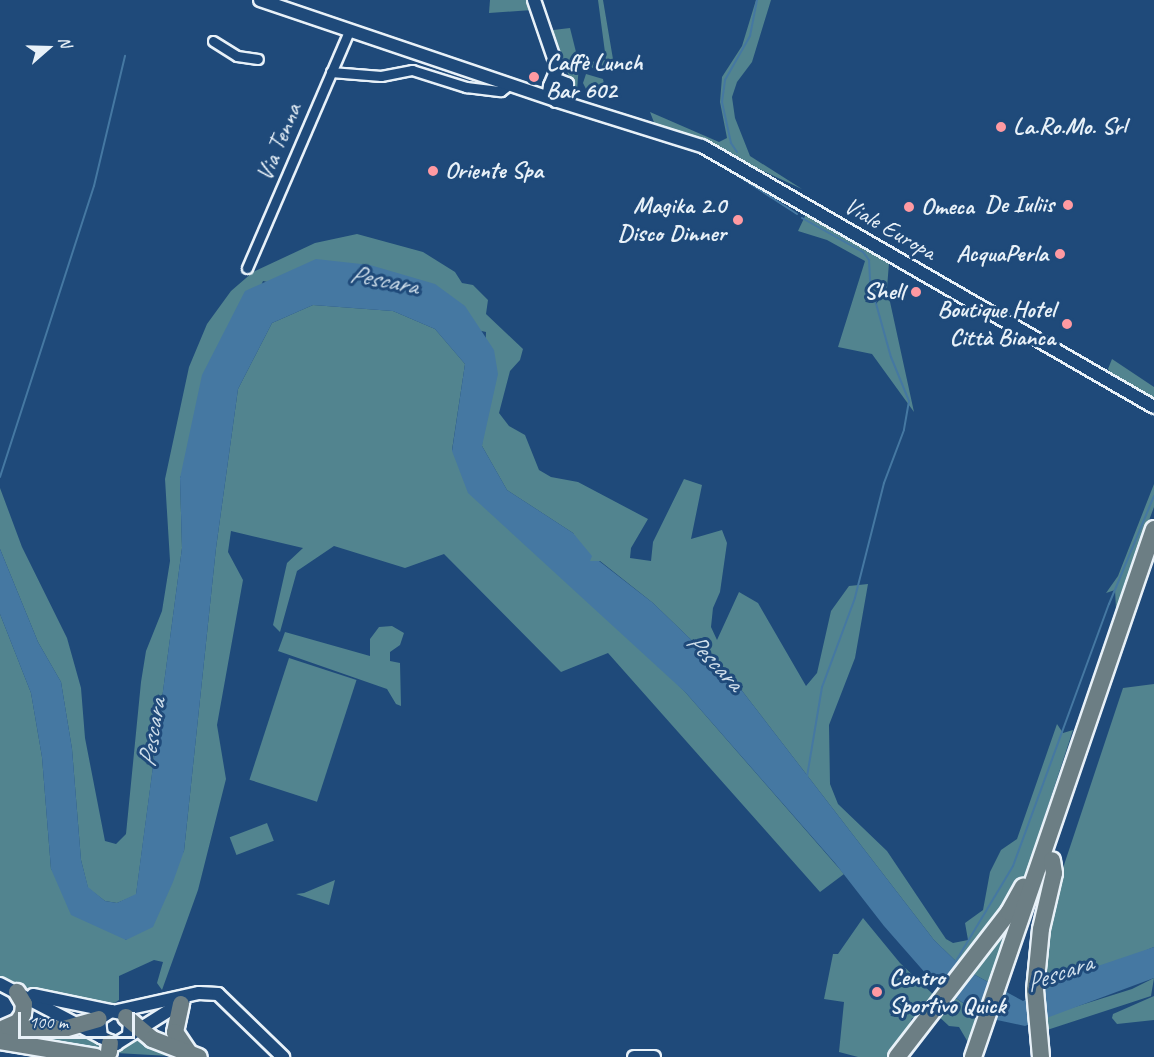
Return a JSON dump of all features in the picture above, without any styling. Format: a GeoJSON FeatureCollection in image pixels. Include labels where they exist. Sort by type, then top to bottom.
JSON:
{"type":"FeatureCollection","features":[{"type":"Feature","properties":{"kind":"highway"},"geometry":{"type":"LineString","coordinates":[[985,1057],[1046,860],[1154,529]]}},
{"type":"Feature","properties":{"kind":"highway"},"geometry":{"type":"LineString","coordinates":[[973,1057],[1154,562]]}},
{"type":"Feature","properties":{"kind":"highway"},"geometry":{"type":"LineString","coordinates":[[897,1057],[1009,912],[1032,866],[1046,860]]}},
{"type":"Feature","properties":{"kind":"highway"},"geometry":{"type":"LineString","coordinates":[[1041,1057],[1035,990],[1041,929],[1054,873],[1046,860]]}},
{"type":"Feature","properties":{"kind":"highway"},"geometry":{"type":"LineString","coordinates":[[3,1032],[23,1014],[24,1004],[17,992]]}},
{"type":"Feature","properties":{"kind":"highway"},"geometry":{"type":"LineString","coordinates":[[185,1000],[175,1032],[194,1055]]}},
{"type":"Feature","properties":{"kind":"highway"},"geometry":{"type":"LineString","coordinates":[[3,1032],[120,1020],[152,1039],[194,1055]]}},
{"type":"Feature","properties":{"kind":"highway"},"geometry":{"type":"LineString","coordinates":[[3,1032],[104,1047]]}},
{"type":"Feature","properties":{"kind":"highway"},"geometry":{"type":"LineString","coordinates":[[0,1052],[32,1057]]}},
{"type":"Feature","properties":{"kind":"main road","name":"Viale Europa"},"geometry":{"type":"LineString","coordinates":[[260,0],[556,100],[702,146],[1154,407]]}},
{"type":"Feature","properties":{"kind":"main road"},"geometry":{"type":"LineString","coordinates":[[534,0],[554,59],[567,84],[568,96],[556,100],[550,85],[556,72],[554,59]]}},
{"type":"Feature","properties":{"kind":"main road","name":"Viale Europa"},"geometry":{"type":"LineString","coordinates":[[567,84],[595,112]]}},
{"type":"Feature","properties":{"kind":"main road"},"geometry":{"type":"LineString","coordinates":[[529,91],[550,85],[567,84]]}},
{"type":"Feature","properties":{"kind":"main road"},"geometry":{"type":"LineString","coordinates":[[0,984],[78,1026],[104,1047]]}},
{"type":"Feature","properties":{"kind":"main road"},"geometry":{"type":"LineString","coordinates":[[17,992],[120,1020],[185,1000]]}},
{"type":"Feature","properties":{"kind":"main road"},"geometry":{"type":"LineString","coordinates":[[104,1047],[97,1028],[204,992],[218,994],[283,1057]]}},
{"type":"Feature","properties":{"kind":"main road"},"geometry":{"type":"LineString","coordinates":[[104,1047],[121,1042],[120,1020]]}},
{"type":"Feature","properties":{"kind":"main road"},"geometry":{"type":"LineString","coordinates":[[634,1057],[654,1057]]}},
{"type":"Feature","properties":{"kind":"street","name":"Via Tenna"},"geometry":{"type":"LineString","coordinates":[[247,268],[349,31]]}},
{"type":"Feature","properties":{"kind":"street"},"geometry":{"type":"LineString","coordinates":[[213,40],[237,56],[258,59]]}},
{"type":"Feature","properties":{"kind":"street"},"geometry":{"type":"LineString","coordinates":[[331,72],[381,76],[412,70],[466,87],[501,91],[510,84]]}},
{"type":"Feature","properties":{"kind":"green space"},"geometry":{"type":"Polygon","coordinates":[[[490,0],[529,0],[532,10],[489,13],[490,0]]]}},
{"type":"Feature","properties":{"kind":"green space"},"geometry":{"type":"Polygon","coordinates":[[[598,0],[603,0],[614,65],[603,69],[584,67],[584,63],[606,60],[598,0]]]}},
{"type":"Feature","properties":{"kind":"green space"},"geometry":{"type":"Polygon","coordinates":[[[756,0],[771,0],[752,62],[737,82],[732,97],[735,118],[750,156],[802,189],[705,144],[655,125],[650,112],[719,142],[727,138],[720,102],[722,77],[742,46],[756,0]]]}},
{"type":"Feature","properties":{"kind":"green space"},"geometry":{"type":"Polygon","coordinates":[[[547,16],[553,30],[570,28],[579,64],[577,91],[544,27],[542,17],[547,16]]]}},
{"type":"Feature","properties":{"kind":"green space"},"geometry":{"type":"Polygon","coordinates":[[[586,74],[603,79],[607,99],[586,89],[583,83],[586,74]]]}},
{"type":"Feature","properties":{"kind":"green space"},"geometry":{"type":"Polygon","coordinates":[[[807,212],[889,263],[887,288],[914,412],[872,354],[838,347],[865,261],[827,240],[798,231],[807,212]]]}},
{"type":"Feature","properties":{"kind":"green space"},"geometry":{"type":"Polygon","coordinates":[[[357,234],[423,252],[455,272],[462,283],[473,285],[488,300],[486,314],[523,349],[520,360],[510,371],[499,413],[509,426],[525,435],[539,470],[551,477],[578,482],[648,519],[631,548],[630,558],[651,561],[653,542],[684,479],[702,485],[691,539],[722,530],[727,543],[720,592],[713,608],[711,627],[717,640],[739,592],[758,603],[806,686],[817,673],[831,611],[849,586],[868,584],[855,658],[829,725],[830,784],[838,804],[887,851],[946,939],[953,943],[968,940],[965,923],[983,910],[990,872],[1001,850],[1017,839],[1057,724],[1063,733],[1073,730],[990,983],[964,969],[934,940],[736,683],[653,603],[600,561],[590,561],[573,533],[507,490],[482,446],[486,332],[263,281],[180,478],[182,548],[136,895],[117,903],[105,901],[88,888],[81,860],[72,749],[61,682],[38,642],[0,549],[0,488],[22,547],[67,638],[81,688],[85,738],[105,841],[116,844],[126,834],[141,682],[146,651],[162,611],[170,561],[165,479],[189,367],[207,324],[231,291],[253,272],[315,243],[357,234]]]}},
{"type":"Feature","properties":{"kind":"green space"},"geometry":{"type":"Polygon","coordinates":[[[313,305],[393,311],[435,329],[465,364],[452,450],[686,693],[844,874],[820,892],[608,653],[561,672],[444,554],[405,568],[334,546],[297,571],[280,632],[273,625],[287,563],[303,548],[231,531],[228,552],[243,580],[217,725],[226,779],[198,890],[162,990],[157,983],[163,962],[154,960],[119,976],[119,1000],[113,1004],[32,992],[0,980],[0,614],[31,693],[42,757],[51,869],[126,940],[184,851],[216,548],[238,389],[272,323],[313,305]]]}},
{"type":"Feature","properties":{"kind":"green space"},"geometry":{"type":"Polygon","coordinates":[[[1112,359],[1154,387],[1154,399],[1113,377],[1108,369],[1112,359]]]}},
{"type":"Feature","properties":{"kind":"green space"},"geometry":{"type":"Polygon","coordinates":[[[1154,484],[1154,507],[1116,609],[1115,590],[1106,593],[1118,576],[1154,484]]]}},
{"type":"Feature","properties":{"kind":"green space"},"geometry":{"type":"Polygon","coordinates":[[[392,626],[404,633],[400,645],[390,652],[390,661],[400,663],[401,706],[396,704],[387,689],[278,651],[285,632],[370,656],[370,639],[379,627],[392,626]]]}},
{"type":"Feature","properties":{"kind":"green space"},"geometry":{"type":"Polygon","coordinates":[[[289,658],[357,680],[317,802],[249,780],[289,658]]]}},
{"type":"Feature","properties":{"kind":"green space"},"geometry":{"type":"Polygon","coordinates":[[[1154,684],[1154,947],[1039,995],[1046,919],[1123,688],[1154,684]]]}},
{"type":"Feature","properties":{"kind":"green space"},"geometry":{"type":"Polygon","coordinates":[[[267,823],[274,841],[236,855],[230,837],[267,823]]]}},
{"type":"Feature","properties":{"kind":"green space"},"geometry":{"type":"Polygon","coordinates":[[[335,880],[329,905],[296,894],[304,893],[335,880]]]}},
{"type":"Feature","properties":{"kind":"green space","name":"Centro Sportivo Quick"},"geometry":{"type":"Polygon","coordinates":[[[863,918],[900,963],[938,999],[920,1022],[912,1018],[903,1042],[891,1057],[858,1057],[839,1052],[844,1002],[824,999],[833,954],[838,954],[863,918]]]}},
{"type":"Feature","properties":{"kind":"green space"},"geometry":{"type":"Polygon","coordinates":[[[1154,978],[1151,996],[1044,1031],[1043,1017],[1132,989],[1154,978]]]}},
{"type":"Feature","properties":{"kind":"green space"},"geometry":{"type":"Polygon","coordinates":[[[949,993],[978,1014],[969,1044],[959,1027],[949,1026],[935,1013],[949,993]]]}},
{"type":"Feature","properties":{"kind":"green space"},"geometry":{"type":"Polygon","coordinates":[[[1154,996],[1154,1020],[1117,1024],[1112,1018],[1113,1014],[1154,996]]]}},
{"type":"Feature","properties":{"kind":"green space"},"geometry":{"type":"Polygon","coordinates":[[[77,1030],[102,1044],[104,1051],[0,1033],[77,1030]]]}},
{"type":"Feature","properties":{"kind":"green space"},"geometry":{"type":"Polygon","coordinates":[[[138,1035],[187,1057],[116,1053],[116,1049],[138,1035]]]}},
{"type":"Feature","properties":{"kind":"water","name":"Pescara"},"geometry":{"type":"Polygon","coordinates":[[[316,259],[370,265],[435,284],[465,306],[494,350],[498,374],[482,446],[507,490],[573,533],[592,556],[590,561],[599,561],[653,603],[736,683],[934,940],[964,969],[1023,1001],[1080,972],[1154,947],[1154,978],[1025,1026],[983,1017],[949,993],[927,975],[884,926],[835,863],[686,693],[468,493],[452,451],[465,364],[435,329],[393,311],[313,305],[272,323],[238,389],[216,548],[184,851],[173,882],[153,927],[126,940],[71,915],[51,869],[42,757],[31,693],[0,614],[0,549],[38,642],[61,682],[72,749],[81,860],[88,887],[105,901],[117,903],[136,894],[182,548],[180,478],[202,375],[245,291],[316,259]]]}},
{"type":"Feature","properties":{"kind":"waterway"},"geometry":{"type":"LineString","coordinates":[[737,152],[731,143],[722,102],[725,80],[750,36],[757,0]]}},
{"type":"Feature","properties":{"kind":"waterway"},"geometry":{"type":"LineString","coordinates":[[0,477],[94,186],[125,56]]}},
{"type":"Feature","properties":{"kind":"waterway"},"geometry":{"type":"LineString","coordinates":[[740,177],[797,214]]}},
{"type":"Feature","properties":{"kind":"waterway"},"geometry":{"type":"LineString","coordinates":[[802,218],[863,252],[869,260],[870,282],[891,357],[909,401],[904,430],[884,483],[855,598],[822,687],[807,777]]}},
{"type":"Feature","properties":{"kind":"waterway"},"geometry":{"type":"LineString","coordinates":[[956,961],[1013,866],[1109,604],[1154,496]]}},
{"type":"Feature","properties":{"kind":"place","name":"Caffè Lunch Bar 602"},"geometry":{"type":"Point","coordinates":[534,77]}},
{"type":"Feature","properties":{"kind":"place","name":"La.Ro.Mo. Srl"},"geometry":{"type":"Point","coordinates":[1001,127]}},
{"type":"Feature","properties":{"kind":"place","name":"Oriente Spa"},"geometry":{"type":"Point","coordinates":[433,171]}},
{"type":"Feature","properties":{"kind":"place","name":"De Iuliis"},"geometry":{"type":"Point","coordinates":[1068,205]}},
{"type":"Feature","properties":{"kind":"place","name":"Omeca"},"geometry":{"type":"Point","coordinates":[909,207]}},
{"type":"Feature","properties":{"kind":"place","name":"Magika 2.0 Disco Dinner"},"geometry":{"type":"Point","coordinates":[738,220]}},
{"type":"Feature","properties":{"kind":"place","name":"AcquaPerla"},"geometry":{"type":"Point","coordinates":[1060,254]}},
{"type":"Feature","properties":{"kind":"place","name":"Shell"},"geometry":{"type":"Point","coordinates":[916,292]}},
{"type":"Feature","properties":{"kind":"place","name":"Boutique Hotel Città Bianca"},"geometry":{"type":"Point","coordinates":[1067,324]}},
{"type":"Feature","properties":{"kind":"place","name":"Centro Sportivo Quick"},"geometry":{"type":"Point","coordinates":[877,992]}}]}
